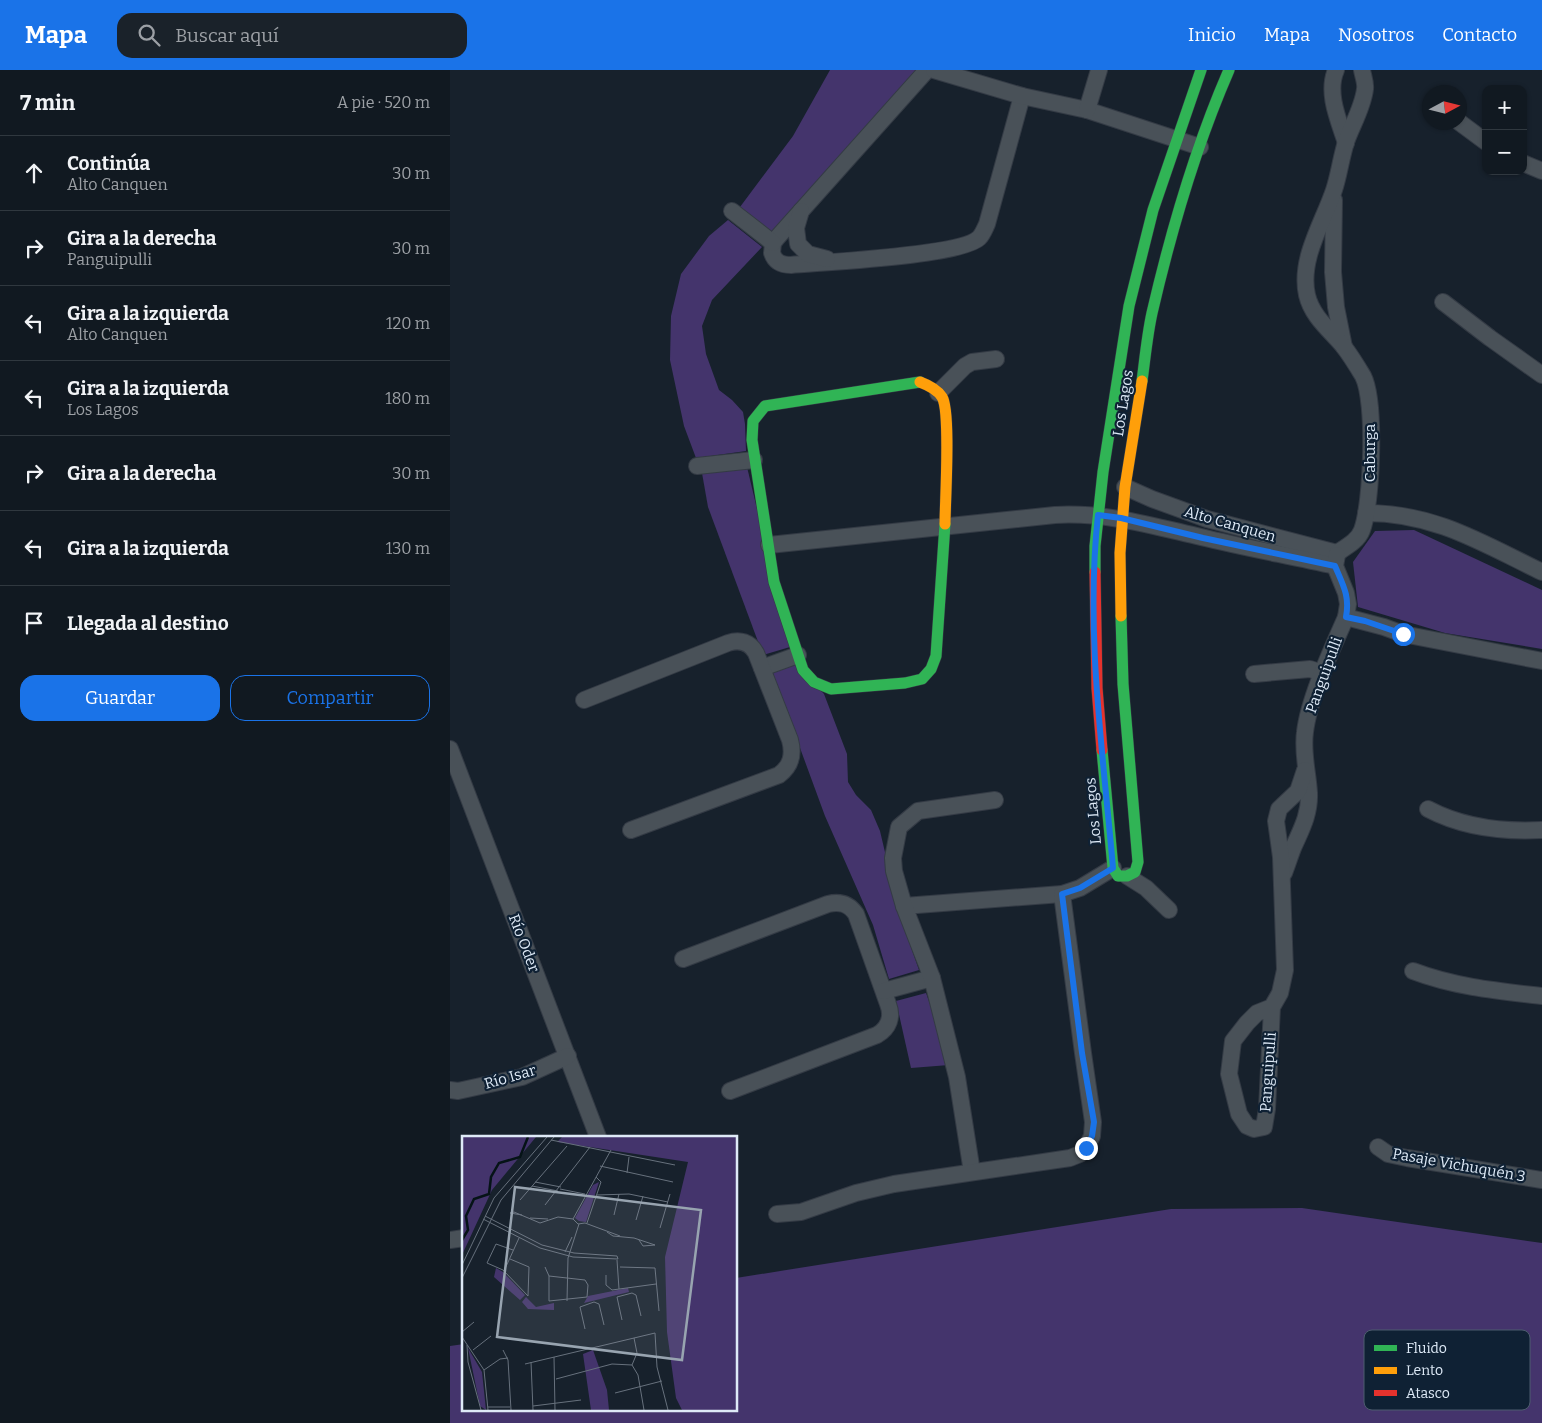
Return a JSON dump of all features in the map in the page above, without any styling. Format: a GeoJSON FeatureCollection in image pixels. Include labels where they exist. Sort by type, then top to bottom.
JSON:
{"type":"FeatureCollection","features":[{"type":"Feature","properties":{"kind":"street"},"geometry":{"type":"LineString","coordinates":[[927,70],[775,241],[772,253],[774,258],[781,264],[935,252],[961,247],[979,238],[987,224],[1022,96]]}},
{"type":"Feature","properties":{"kind":"street"},"geometry":{"type":"LineString","coordinates":[[934,70],[1022,96],[1087,110],[1200,147]]}},
{"type":"Feature","properties":{"kind":"street"},"geometry":{"type":"LineString","coordinates":[[1087,110],[1099,70]]}},
{"type":"Feature","properties":{"kind":"street","name":"Los Lagos"},"geometry":{"type":"LineString","coordinates":[[1113,868],[1097,688],[1095,556],[1098,515],[1129,306],[1153,210],[1201,70]]}},
{"type":"Feature","properties":{"kind":"street","name":"Los Lagos"},"geometry":{"type":"LineString","coordinates":[[1127,876],[1135,872],[1138,862],[1123,684],[1121,518],[1152,315],[1180,207],[1216,100],[1229,70]]}},
{"type":"Feature","properties":{"kind":"street"},"geometry":{"type":"LineString","coordinates":[[1336,70],[1332,93],[1338,120],[1346,143]]}},
{"type":"Feature","properties":{"kind":"street","name":"Caburga"},"geometry":{"type":"LineString","coordinates":[[1336,559],[1362,532],[1370,483],[1370,408],[1364,379],[1345,348],[1316,315],[1307,296],[1305,278],[1309,255],[1334,190],[1346,143],[1359,111],[1365,87],[1362,70]]}},
{"type":"Feature","properties":{"kind":"street"},"geometry":{"type":"LineString","coordinates":[[1467,127],[1482,139]]}},
{"type":"Feature","properties":{"kind":"street"},"geometry":{"type":"LineString","coordinates":[[1527,165],[1542,171]]}},
{"type":"Feature","properties":{"kind":"street","name":"Caburga"},"geometry":{"type":"LineString","coordinates":[[1334,190],[1333,272],[1336,307],[1345,348]]}},
{"type":"Feature","properties":{"kind":"street"},"geometry":{"type":"LineString","coordinates":[[791,264],[798,256],[796,228],[801,210]]}},
{"type":"Feature","properties":{"kind":"street"},"geometry":{"type":"LineString","coordinates":[[732,211],[775,241]]}},
{"type":"Feature","properties":{"kind":"street"},"geometry":{"type":"LineString","coordinates":[[775,241],[789,237],[808,254],[834,261]]}},
{"type":"Feature","properties":{"kind":"street"},"geometry":{"type":"LineString","coordinates":[[1443,302],[1542,375]]}},
{"type":"Feature","properties":{"kind":"street"},"geometry":{"type":"LineString","coordinates":[[938,393],[965,366],[972,362],[996,359]]}},
{"type":"Feature","properties":{"kind":"street"},"geometry":{"type":"LineString","coordinates":[[920,382],[932,386],[944,398],[947,420],[945,526],[936,656],[931,669],[922,679],[906,683],[831,688],[814,682],[804,670],[774,582],[754,460],[751,428],[754,416],[765,406],[920,382]]}},
{"type":"Feature","properties":{"kind":"street"},"geometry":{"type":"LineString","coordinates":[[697,466],[754,460]]}},
{"type":"Feature","properties":{"kind":"street","name":"Alto Canquen"},"geometry":{"type":"LineString","coordinates":[[1125,487],[1207,519],[1336,559]]}},
{"type":"Feature","properties":{"kind":"street"},"geometry":{"type":"LineString","coordinates":[[1366,513],[1399,514],[1442,525],[1542,572]]}},
{"type":"Feature","properties":{"kind":"street","name":"Alto Canquen"},"geometry":{"type":"LineString","coordinates":[[769,545],[1055,515],[1098,515],[1121,518],[1203,538],[1336,559]]}},
{"type":"Feature","properties":{"kind":"street"},"geometry":{"type":"LineString","coordinates":[[1203,538],[1207,519]]}},
{"type":"Feature","properties":{"kind":"street","name":"Panguipulli"},"geometry":{"type":"LineString","coordinates":[[1282,879],[1308,812],[1309,794],[1305,770],[1304,733],[1309,711],[1346,617],[1348,604],[1336,559]]}},
{"type":"Feature","properties":{"kind":"street"},"geometry":{"type":"LineString","coordinates":[[1346,617],[1365,621],[1403,634],[1542,661]]}},
{"type":"Feature","properties":{"kind":"street"},"geometry":{"type":"LineString","coordinates":[[584,700],[734,641],[741,641],[751,646],[756,653],[792,747],[791,760],[784,771],[774,778],[631,830]]}},
{"type":"Feature","properties":{"kind":"street"},"geometry":{"type":"LineString","coordinates":[[762,668],[798,655]]}},
{"type":"Feature","properties":{"kind":"street"},"geometry":{"type":"LineString","coordinates":[[1254,674],[1310,669],[1323,673]]}},
{"type":"Feature","properties":{"kind":"street","name":"Río Oder"},"geometry":{"type":"LineString","coordinates":[[450,749],[598,1136]]}},
{"type":"Feature","properties":{"kind":"street","name":"Panguipulli"},"geometry":{"type":"LineString","coordinates":[[1272,1007],[1257,1013],[1246,1023],[1232,1042],[1230,1074],[1239,1114],[1247,1126],[1254,1129],[1264,1127],[1268,1109],[1272,1007],[1280,993],[1285,970],[1282,879],[1276,821],[1279,809],[1298,791],[1305,770]]}},
{"type":"Feature","properties":{"kind":"street"},"geometry":{"type":"LineString","coordinates":[[972,1172],[957,1077],[932,978],[904,906],[892,858],[899,827],[918,811],[995,800]]}},
{"type":"Feature","properties":{"kind":"street"},"geometry":{"type":"LineString","coordinates":[[1428,809],[1445,817],[1468,824],[1527,831],[1542,830]]}},
{"type":"Feature","properties":{"kind":"street"},"geometry":{"type":"LineString","coordinates":[[1111,846],[1115,850],[1123,852],[1132,849],[1136,842]]}},
{"type":"Feature","properties":{"kind":"street"},"geometry":{"type":"LineString","coordinates":[[904,906],[1062,894],[1080,888],[1113,868],[1118,876],[1127,876],[1146,888],[1169,910]]}},
{"type":"Feature","properties":{"kind":"street"},"geometry":{"type":"LineString","coordinates":[[778,1214],[801,1212],[875,1188],[1075,1156],[1083,1151],[1092,1136],[1094,1122],[1082,1053],[1062,894]]}},
{"type":"Feature","properties":{"kind":"street"},"geometry":{"type":"LineString","coordinates":[[683,959],[828,904],[838,902],[848,906],[856,914],[884,990],[890,1014],[888,1024],[882,1032],[730,1091]]}},
{"type":"Feature","properties":{"kind":"street"},"geometry":{"type":"LineString","coordinates":[[1413,972],[1473,988],[1542,996]]}},
{"type":"Feature","properties":{"kind":"street"},"geometry":{"type":"LineString","coordinates":[[884,990],[932,978]]}},
{"type":"Feature","properties":{"kind":"street","name":"Río Isar"},"geometry":{"type":"LineString","coordinates":[[450,1090],[458,1091],[522,1077],[568,1056]]}},
{"type":"Feature","properties":{"kind":"street","name":"Pasaje Vichuquén 3"},"geometry":{"type":"LineString","coordinates":[[1378,1147],[1388,1154],[1407,1158],[1542,1180]]}},
{"type":"Feature","properties":{"kind":"shaded area"},"geometry":{"type":"Polygon","coordinates":[[[830,70],[918,70],[774,235],[740,207],[793,136],[830,70]]]}},
{"type":"Feature","properties":{"kind":"shaded area"},"geometry":{"type":"Polygon","coordinates":[[[728,220],[762,247],[712,300],[702,326],[706,354],[719,390],[743,412],[746,451],[696,458],[684,426],[670,360],[671,316],[681,274],[709,236],[728,220]]]}},
{"type":"Feature","properties":{"kind":"shaded area"},"geometry":{"type":"Polygon","coordinates":[[[747,467],[790,647],[763,655],[708,507],[702,473],[747,467]]]}},
{"type":"Feature","properties":{"kind":"shaded area"},"geometry":{"type":"Polygon","coordinates":[[[1414,530],[1542,590],[1542,649],[1445,633],[1358,607],[1353,562],[1375,531],[1414,530]]]}},
{"type":"Feature","properties":{"kind":"shaded area"},"geometry":{"type":"Polygon","coordinates":[[[793,661],[824,694],[847,754],[848,782],[856,795],[871,810],[880,831],[900,916],[919,970],[889,979],[873,925],[825,816],[771,669],[793,661]]]}},
{"type":"Feature","properties":{"kind":"shaded area"},"geometry":{"type":"Polygon","coordinates":[[[926,993],[949,1065],[911,1068],[896,1001],[926,993]]]}},
{"type":"Feature","properties":{"kind":"shaded area"},"geometry":{"type":"Polygon","coordinates":[[[1302,1208],[1542,1243],[1542,1423],[450,1423],[450,1346],[462,1344],[462,1410],[738,1410],[738,1278],[1171,1209],[1302,1208]]]}},
{"type":"Feature","properties":{"kind":"traffic: fast"},"geometry":{"type":"LineString","coordinates":[[1095,572],[1095,546],[1103,472],[1129,306],[1153,210],[1201,70]]}},
{"type":"Feature","properties":{"kind":"traffic: fast"},"geometry":{"type":"LineString","coordinates":[[1142,381],[1147,339],[1167,251],[1205,129],[1229,70]]}},
{"type":"Feature","properties":{"kind":"traffic: fast"},"geometry":{"type":"LineString","coordinates":[[920,382],[765,406],[753,421],[752,440],[774,582],[803,670],[814,682],[831,689],[905,683],[922,679],[931,669],[936,656],[945,524]]}},
{"type":"Feature","properties":{"kind":"traffic: fast"},"geometry":{"type":"LineString","coordinates":[[1102,750],[1113,868],[1118,876],[1127,876],[1135,872],[1138,862],[1123,684],[1121,616]]}},
{"type":"Feature","properties":{"kind":"traffic: slow"},"geometry":{"type":"LineString","coordinates":[[1121,616],[1120,553],[1125,487],[1142,381]]}},
{"type":"Feature","properties":{"kind":"traffic: slow"},"geometry":{"type":"LineString","coordinates":[[920,382],[938,392],[945,406],[947,438],[945,524]]}},
{"type":"Feature","properties":{"kind":"traffic: jam"},"geometry":{"type":"LineString","coordinates":[[1095,572],[1097,688],[1102,750]]}},
{"type":"Feature","properties":{"kind":"route"},"geometry":{"type":"LineString","coordinates":[[1086,1148],[1092,1136],[1094,1122],[1082,1053],[1062,894],[1080,888],[1113,868],[1097,688],[1095,546],[1098,515],[1121,518],[1203,538],[1335,566],[1346,593],[1348,604],[1346,617],[1365,621],[1403,634]]}}]}
